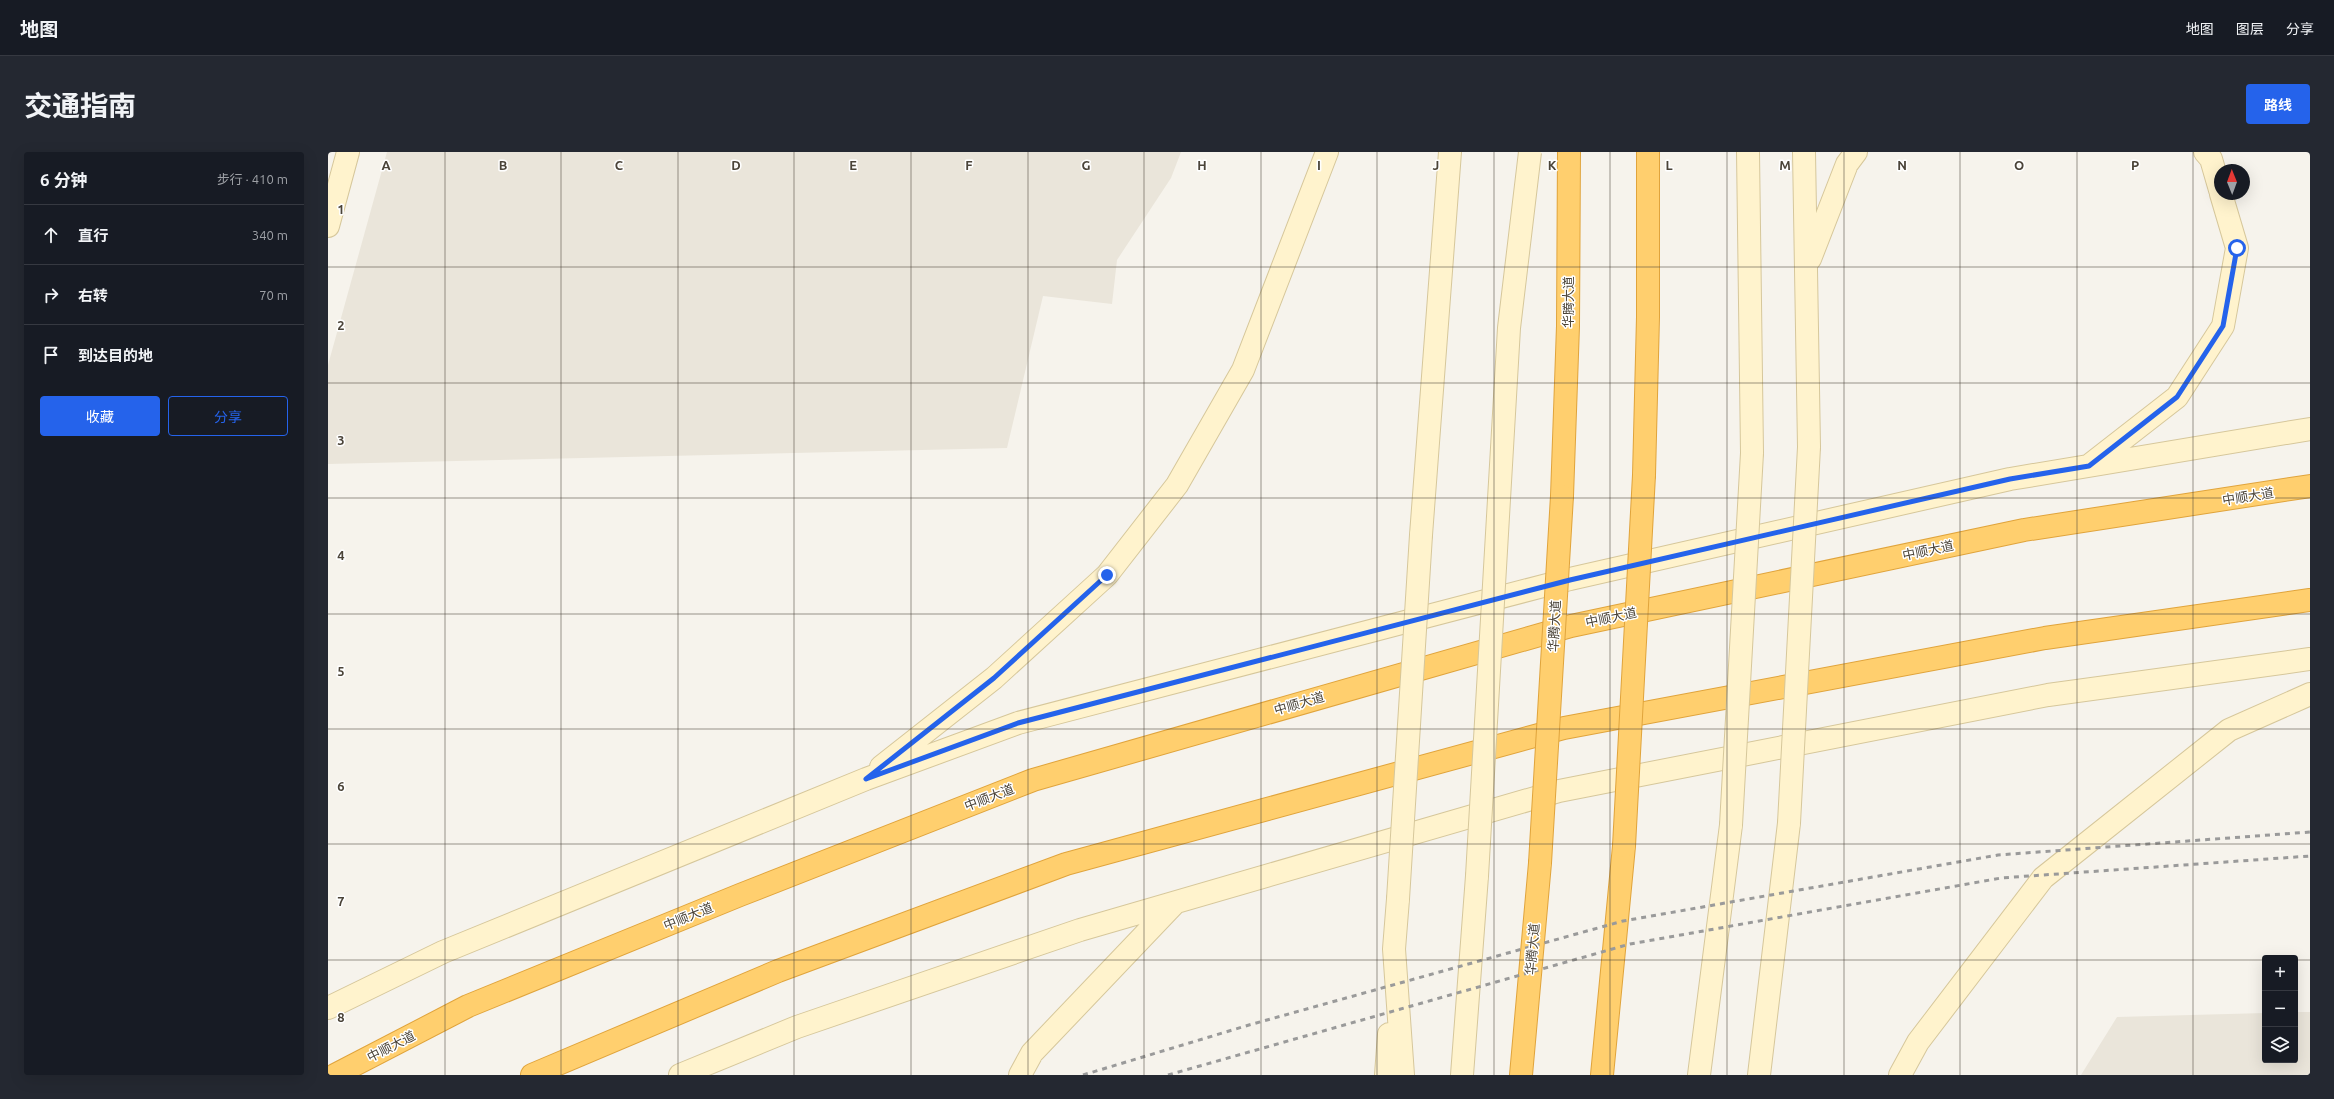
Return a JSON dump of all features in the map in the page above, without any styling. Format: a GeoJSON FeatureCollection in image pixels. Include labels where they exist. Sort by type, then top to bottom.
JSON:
{"type":"FeatureCollection","features":[{"type":"Feature","properties":{"kind":"highway","name":"华腾大道"},"geometry":{"type":"LineString","coordinates":[[1521,1075],[1540,864],[1562,496],[1568,326],[1568,152]]}},
{"type":"Feature","properties":{"kind":"highway"},"geometry":{"type":"LineString","coordinates":[[1602,1075],[1624,846],[1644,475],[1648,317],[1648,152]]}},
{"type":"Feature","properties":{"kind":"highway","name":"中顺大道"},"geometry":{"type":"LineString","coordinates":[[335,1075],[468,1006],[740,895],[1033,780],[1571,626],[2024,530],[2310,486]]}},
{"type":"Feature","properties":{"kind":"highway"},"geometry":{"type":"LineString","coordinates":[[532,1075],[778,971],[1066,864],[1564,728],[2045,638],[2310,600]]}},
{"type":"Feature","properties":{"kind":"main road"},"geometry":{"type":"LineString","coordinates":[[328,226],[348,152]]}},
{"type":"Feature","properties":{"kind":"main road"},"geometry":{"type":"LineString","coordinates":[[866,779],[994,678],[1107,575],[1177,485],[1243,370],[1327,152]]}},
{"type":"Feature","properties":{"kind":"main road"},"geometry":{"type":"LineString","coordinates":[[1386,1075],[1421,534],[1450,152]]}},
{"type":"Feature","properties":{"kind":"main road"},"geometry":{"type":"LineString","coordinates":[[1462,1075],[1477,876],[1509,328],[1530,152]]}},
{"type":"Feature","properties":{"kind":"main road"},"geometry":{"type":"LineString","coordinates":[[1699,1075],[1731,825],[1752,453],[1748,152]]}},
{"type":"Feature","properties":{"kind":"main road"},"geometry":{"type":"LineString","coordinates":[[1759,1075],[1789,823],[1808,447],[1804,152]]}},
{"type":"Feature","properties":{"kind":"main road"},"geometry":{"type":"LineString","coordinates":[[1806,269],[1847,164],[1856,152]]}},
{"type":"Feature","properties":{"kind":"main road"},"geometry":{"type":"LineString","coordinates":[[2205,152],[2211,159],[2214,169]]}},
{"type":"Feature","properties":{"kind":"main road"},"geometry":{"type":"LineString","coordinates":[[2089,466],[2177,397],[2223,326],[2237,248],[2223,200]]}},
{"type":"Feature","properties":{"kind":"main road"},"geometry":{"type":"LineString","coordinates":[[328,1008],[443,952],[866,779],[1018,723],[1570,580],[2010,479],[2310,429]]}},
{"type":"Feature","properties":{"kind":"main road"},"geometry":{"type":"LineString","coordinates":[[680,1075],[804,1024],[1080,930],[1559,791],[2048,695],[2310,659]]}},
{"type":"Feature","properties":{"kind":"main road"},"geometry":{"type":"LineString","coordinates":[[1900,1075],[1918,1042],[2043,878],[2229,730],[2310,694]]}},
{"type":"Feature","properties":{"kind":"main road"},"geometry":{"type":"LineString","coordinates":[[1020,1075],[1032,1052],[1175,903]]}},
{"type":"Feature","properties":{"kind":"main road"},"geometry":{"type":"LineString","coordinates":[[1394,948],[1403,1075]]}},
{"type":"Feature","properties":{"kind":"shaded area"},"geometry":{"type":"Polygon","coordinates":[[[387,152],[1181,152],[1171,178],[1117,260],[1112,304],[1043,296],[1007,448],[328,464],[328,365],[387,152]]]}},
{"type":"Feature","properties":{"kind":"shaded area"},"geometry":{"type":"Polygon","coordinates":[[[2298,1012],[2310,1012],[2310,1075],[2081,1075],[2117,1017],[2262,1013],[2262,1063],[2298,1063],[2298,1012]]]}},
{"type":"Feature","properties":{"kind":"railway"},"geometry":{"type":"LineString","coordinates":[[1083,1075],[1249,1025],[1623,921],[1998,855],[2310,832]]}},
{"type":"Feature","properties":{"kind":"railway"},"geometry":{"type":"LineString","coordinates":[[1168,1075],[1630,944],[2001,878],[2310,856]]}},
{"type":"Feature","properties":{"kind":"route"},"geometry":{"type":"LineString","coordinates":[[1107,575],[994,678],[866,779],[1018,723],[1570,580],[2010,479],[2089,466],[2177,397],[2223,326],[2237,248]]}}]}
